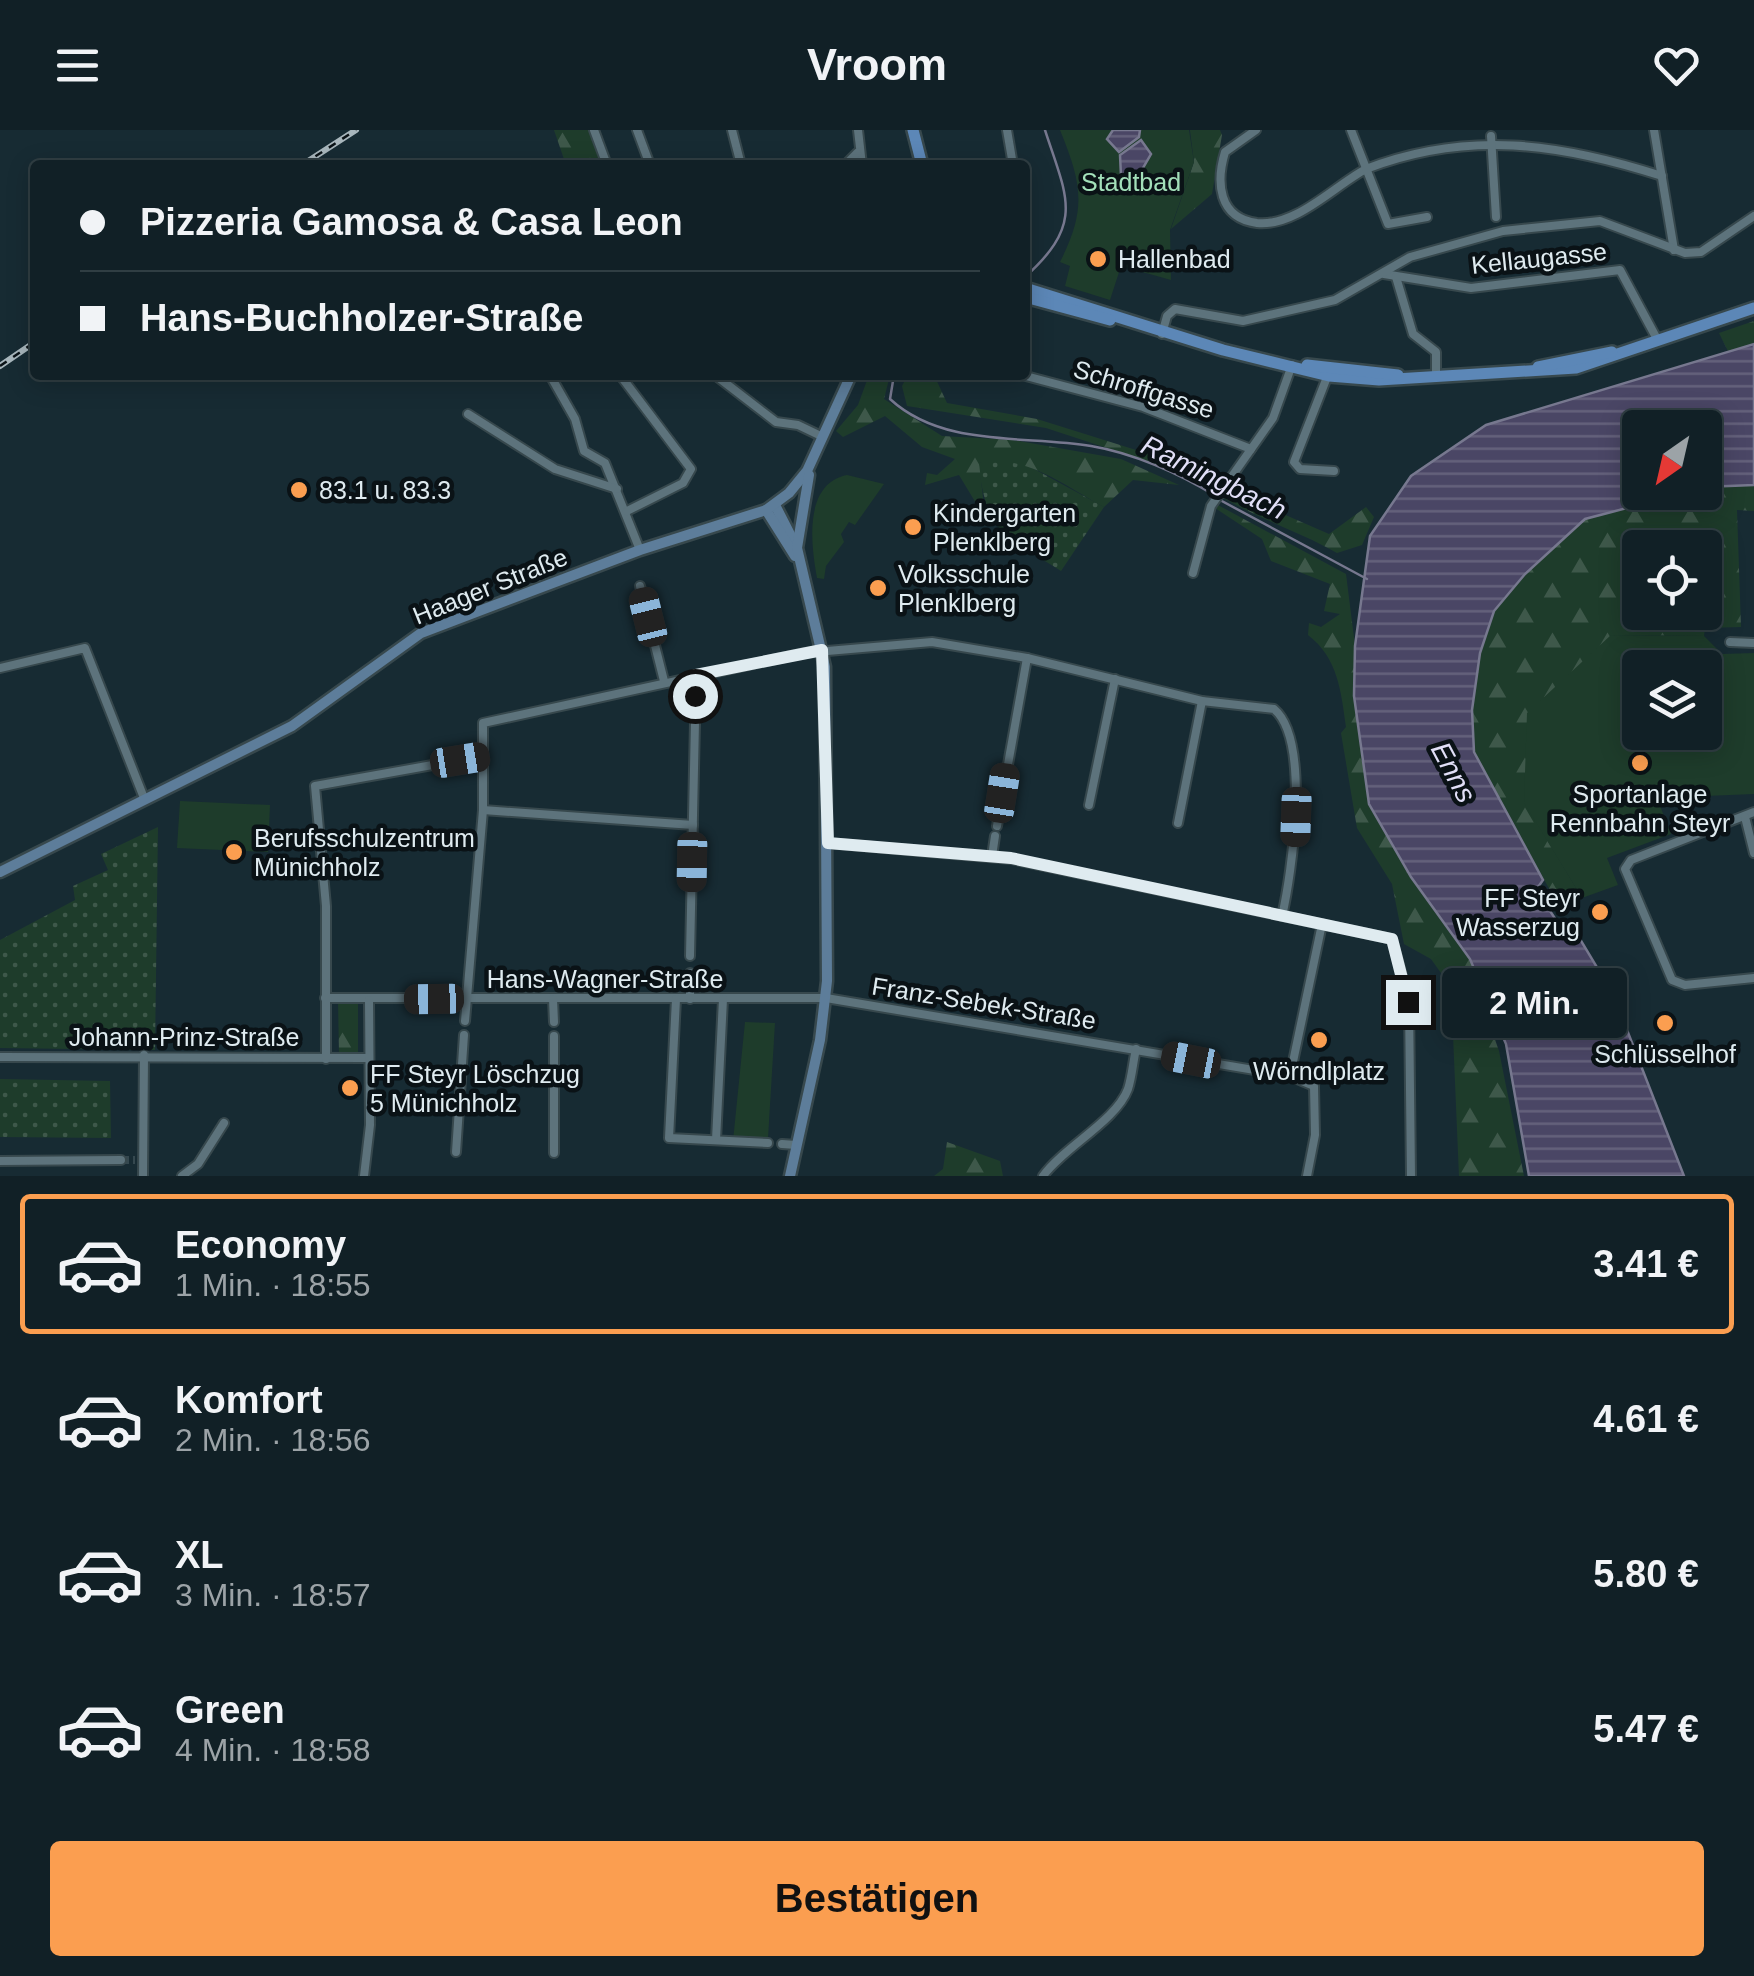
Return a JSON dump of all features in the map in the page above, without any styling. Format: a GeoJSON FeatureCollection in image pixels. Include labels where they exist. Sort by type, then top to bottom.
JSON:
{"type":"FeatureCollection","features":[{"type":"Feature","properties":{"kind":"main road"},"geometry":{"type":"LineString","coordinates":[[913,130],[922,160]]}},
{"type":"Feature","properties":{"kind":"main road"},"geometry":{"type":"LineString","coordinates":[[1030,290],[1162,334],[1292,365],[1402,376],[1576,368],[1754,308]]}},
{"type":"Feature","properties":{"kind":"main road"},"geometry":{"type":"LineString","coordinates":[[1030,298],[1119,320]]}},
{"type":"Feature","properties":{"kind":"main road","name":"Haager Straße"},"geometry":{"type":"LineString","coordinates":[[0,872],[292,726],[421,633],[640,550],[771,508],[800,482],[814,459],[849,380]]}},
{"type":"Feature","properties":{"kind":"main road"},"geometry":{"type":"LineString","coordinates":[[790,1176],[826,998],[828,843],[822,650],[797,548],[814,459]]}},
{"type":"Feature","properties":{"kind":"main road"},"geometry":{"type":"LineString","coordinates":[[771,508],[797,548]]}},
{"type":"Feature","properties":{"kind":"main road"},"geometry":{"type":"LineString","coordinates":[[771,508],[799,562]]}},
{"type":"Feature","properties":{"kind":"street"},"geometry":{"type":"LineString","coordinates":[[594,130],[605,160]]}},
{"type":"Feature","properties":{"kind":"street"},"geometry":{"type":"LineString","coordinates":[[732,130],[740,160]]}},
{"type":"Feature","properties":{"kind":"street"},"geometry":{"type":"LineString","coordinates":[[858,130],[860,160]]}},
{"type":"Feature","properties":{"kind":"street"},"geometry":{"type":"LineString","coordinates":[[1007,130],[1012,160]]}},
{"type":"Feature","properties":{"kind":"street"},"geometry":{"type":"LineString","coordinates":[[1256,130],[1226,152],[1218,190],[1227,206],[1253,222],[1268,223],[1300,211],[1366,168],[1410,149],[1458,136],[1553,144],[1662,176]]}},
{"type":"Feature","properties":{"kind":"street"},"geometry":{"type":"LineString","coordinates":[[1351,130],[1388,224],[1427,217]]}},
{"type":"Feature","properties":{"kind":"street"},"geometry":{"type":"LineString","coordinates":[[1654,130],[1674,250]]}},
{"type":"Feature","properties":{"kind":"street"},"geometry":{"type":"LineString","coordinates":[[640,131],[649,160]]}},
{"type":"Feature","properties":{"kind":"street"},"geometry":{"type":"LineString","coordinates":[[1491,136],[1496,217]]}},
{"type":"Feature","properties":{"kind":"street"},"geometry":{"type":"LineString","coordinates":[[850,160],[858,153]]}},
{"type":"Feature","properties":{"kind":"street"},"geometry":{"type":"LineString","coordinates":[[1162,334],[1167,316],[1175,309],[1247,321],[1336,300],[1424,252],[1504,230],[1600,221],[1674,250],[1701,252],[1754,216]]}},
{"type":"Feature","properties":{"kind":"street","name":"Kellaugasse"},"geometry":{"type":"LineString","coordinates":[[1384,274],[1471,288],[1620,270],[1657,338]]}},
{"type":"Feature","properties":{"kind":"street"},"geometry":{"type":"LineString","coordinates":[[1396,277],[1413,334],[1436,352],[1436,376]]}},
{"type":"Feature","properties":{"kind":"street"},"geometry":{"type":"LineString","coordinates":[[1193,573],[1220,487],[1273,418],[1292,365]]}},
{"type":"Feature","properties":{"kind":"street"},"geometry":{"type":"LineString","coordinates":[[1330,371],[1294,462],[1300,469],[1334,470]]}},
{"type":"Feature","properties":{"kind":"street","name":"Schroffgasse"},"geometry":{"type":"LineString","coordinates":[[1030,377],[1143,407],[1251,450]]}},
{"type":"Feature","properties":{"kind":"street"},"geometry":{"type":"LineString","coordinates":[[553,380],[575,419],[584,452],[605,463],[640,550]]}},
{"type":"Feature","properties":{"kind":"street"},"geometry":{"type":"LineString","coordinates":[[624,380],[691,469],[683,483],[627,510]]}},
{"type":"Feature","properties":{"kind":"street"},"geometry":{"type":"LineString","coordinates":[[721,380],[776,422],[798,425],[823,437]]}},
{"type":"Feature","properties":{"kind":"street"},"geometry":{"type":"LineString","coordinates":[[468,414],[555,468],[616,490]]}},
{"type":"Feature","properties":{"kind":"street"},"geometry":{"type":"LineString","coordinates":[[640,586],[664,681]]}},
{"type":"Feature","properties":{"kind":"street"},"geometry":{"type":"LineString","coordinates":[[465,1022],[483,810],[482,723],[822,650],[942,642],[1028,658],[1202,700],[1257,704],[1283,716],[1294,774],[1296,817],[1282,916]]}},
{"type":"Feature","properties":{"kind":"street"},"geometry":{"type":"LineString","coordinates":[[1730,642],[1754,644]]}},
{"type":"Feature","properties":{"kind":"street"},"geometry":{"type":"LineString","coordinates":[[0,668],[87,650],[144,798]]}},
{"type":"Feature","properties":{"kind":"street"},"geometry":{"type":"LineString","coordinates":[[996,826],[1028,658]]}},
{"type":"Feature","properties":{"kind":"street"},"geometry":{"type":"LineString","coordinates":[[690,956],[696,675]]}},
{"type":"Feature","properties":{"kind":"street"},"geometry":{"type":"LineString","coordinates":[[1089,806],[1115,678]]}},
{"type":"Feature","properties":{"kind":"street"},"geometry":{"type":"LineString","coordinates":[[1178,824],[1202,700]]}},
{"type":"Feature","properties":{"kind":"street"},"geometry":{"type":"LineString","coordinates":[[460,760],[483,756]]}},
{"type":"Feature","properties":{"kind":"street"},"geometry":{"type":"LineString","coordinates":[[326,1059],[326,906],[314,786],[449,762]]}},
{"type":"Feature","properties":{"kind":"street"},"geometry":{"type":"LineString","coordinates":[[483,810],[693,824]]}},
{"type":"Feature","properties":{"kind":"street"},"geometry":{"type":"LineString","coordinates":[[1754,812],[1630,860],[1624,869],[1672,980],[1685,986],[1754,978]]}},
{"type":"Feature","properties":{"kind":"street"},"geometry":{"type":"LineString","coordinates":[[1745,817],[1754,854]]}},
{"type":"Feature","properties":{"kind":"street"},"geometry":{"type":"LineString","coordinates":[[992,856],[995,836]]}},
{"type":"Feature","properties":{"kind":"street"},"geometry":{"type":"LineString","coordinates":[[828,843],[992,856],[1392,939],[1411,1036],[1411,1176]]}},
{"type":"Feature","properties":{"kind":"street"},"geometry":{"type":"LineString","coordinates":[[1307,1176],[1315,1135],[1314,1086],[1290,1076],[1322,924]]}},
{"type":"Feature","properties":{"kind":"street"},"geometry":{"type":"LineString","coordinates":[[690,973],[690,999]]}},
{"type":"Feature","properties":{"kind":"street","name":"Hans-Wagner-Straße"},"geometry":{"type":"LineString","coordinates":[[325,998],[826,998]]}},
{"type":"Feature","properties":{"kind":"street","name":"Franz-Sebek-Straße"},"geometry":{"type":"LineString","coordinates":[[826,998],[1290,1076]]}},
{"type":"Feature","properties":{"kind":"street"},"geometry":{"type":"LineString","coordinates":[[676,999],[669,1138],[768,1143]]}},
{"type":"Feature","properties":{"kind":"street"},"geometry":{"type":"LineString","coordinates":[[716,1140],[722,999]]}},
{"type":"Feature","properties":{"kind":"street"},"geometry":{"type":"LineString","coordinates":[[364,1176],[370,1124],[370,1000]]}},
{"type":"Feature","properties":{"kind":"street"},"geometry":{"type":"LineString","coordinates":[[553,1000],[554,1022]]}},
{"type":"Feature","properties":{"kind":"street"},"geometry":{"type":"LineString","coordinates":[[456,1152],[464,1034]]}},
{"type":"Feature","properties":{"kind":"street"},"geometry":{"type":"LineString","coordinates":[[554,1036],[554,1153]]}},
{"type":"Feature","properties":{"kind":"street"},"geometry":{"type":"LineString","coordinates":[[1043,1176],[1058,1156],[1094,1128],[1127,1093],[1136,1049]]}},
{"type":"Feature","properties":{"kind":"street"},"geometry":{"type":"LineString","coordinates":[[143,1176],[139,1160],[144,1055]]}},
{"type":"Feature","properties":{"kind":"street","name":"Johann-Prinz-Straße"},"geometry":{"type":"LineString","coordinates":[[0,1057],[368,1058]]}},
{"type":"Feature","properties":{"kind":"street"},"geometry":{"type":"LineString","coordinates":[[182,1176],[198,1164],[224,1123]]}},
{"type":"Feature","properties":{"kind":"street"},"geometry":{"type":"LineString","coordinates":[[782,1144],[796,1144]]}},
{"type":"Feature","properties":{"kind":"street"},"geometry":{"type":"LineString","coordinates":[[0,1161],[120,1160]]}},
{"type":"Feature","properties":{"kind":"green space"},"geometry":{"type":"Polygon","coordinates":[[[554,130],[591,130],[602,160],[564,160],[554,130]]]}},
{"type":"Feature","properties":{"kind":"green space","name":"Stadtbad"},"geometry":{"type":"Polygon","coordinates":[[[1060,130],[1189,130],[1194,162],[1170,230],[1171,280],[1121,266],[1110,300],[1065,286],[1070,266],[1060,262],[1074,227],[1078,196],[1073,166],[1060,130]]]}},
{"type":"Feature","properties":{"kind":"green space"},"geometry":{"type":"Polygon","coordinates":[[[1190,130],[1220,130],[1222,135],[1212,194],[1171,229],[1194,162],[1190,130]]]}},
{"type":"Feature","properties":{"kind":"green space"},"geometry":{"type":"Polygon","coordinates":[[[1754,321],[1754,344],[1728,351],[1719,333],[1754,321]]]}},
{"type":"Feature","properties":{"kind":"green space"},"geometry":{"type":"Polygon","coordinates":[[[867,380],[889,380],[884,399],[942,436],[1013,440],[1121,459],[1179,485],[1133,480],[1104,507],[1028,467],[996,461],[979,463],[984,506],[992,521],[988,523],[959,475],[925,485],[927,473],[937,475],[955,459],[922,447],[885,416],[843,437],[836,431],[858,405],[867,380]]]}},
{"type":"Feature","properties":{"kind":"green space"},"geometry":{"type":"Polygon","coordinates":[[[905,380],[936,380],[947,403],[1037,419],[1168,460],[1171,469],[1046,428],[907,406],[902,386],[905,380]]]}},
{"type":"Feature","properties":{"kind":"green space"},"geometry":{"type":"Polygon","coordinates":[[[995,459],[1025,464],[1104,507],[1061,571],[1011,539],[993,519],[978,463],[995,459]]]}},
{"type":"Feature","properties":{"kind":"green space"},"geometry":{"type":"Polygon","coordinates":[[[847,475],[884,484],[855,525],[849,522],[841,534],[844,542],[826,566],[824,579],[817,578],[812,533],[817,503],[823,490],[847,475]]]}},
{"type":"Feature","properties":{"kind":"green space"},"geometry":{"type":"Polygon","coordinates":[[[1722,483],[1754,485],[1754,511],[1737,510],[1741,627],[1722,628],[1722,530],[1622,530],[1622,630],[1705,630],[1704,636],[1611,635],[1525,803],[1582,898],[1562,912],[1474,752],[1472,710],[1480,653],[1494,611],[1525,574],[1585,519],[1622,509],[1722,510],[1722,483]]]}},
{"type":"Feature","properties":{"kind":"green space"},"geometry":{"type":"Polygon","coordinates":[[[1224,488],[1329,534],[1366,507],[1374,517],[1362,545],[1337,553],[1220,496],[1224,488]]]}},
{"type":"Feature","properties":{"kind":"green space"},"geometry":{"type":"Polygon","coordinates":[[[1216,504],[1346,574],[1355,646],[1354,696],[1369,804],[1411,877],[1470,959],[1488,1001],[1483,1005],[1499,1051],[1524,1176],[1459,1176],[1451,987],[1431,959],[1404,944],[1392,884],[1357,828],[1341,733],[1346,727],[1340,688],[1326,654],[1308,635],[1309,623],[1321,627],[1340,614],[1324,611],[1330,584],[1271,561],[1262,539],[1215,508],[1216,504]]]}},
{"type":"Feature","properties":{"kind":"green space","name":"Sportanlage Rennbahn Steyr"},"geometry":{"type":"Polygon","coordinates":[[[1611,635],[1704,636],[1718,650],[1622,650],[1622,750],[1722,750],[1722,654],[1754,653],[1754,794],[1657,798],[1671,834],[1607,858],[1618,885],[1582,898],[1524,803],[1527,713],[1611,635]]]}},
{"type":"Feature","properties":{"kind":"green space"},"geometry":{"type":"Polygon","coordinates":[[[180,801],[270,805],[268,852],[177,848],[180,801]]]}},
{"type":"Feature","properties":{"kind":"green space"},"geometry":{"type":"Polygon","coordinates":[[[158,827],[155,1050],[0,1048],[0,940],[75,900],[73,886],[108,870],[101,854],[158,827]]]}},
{"type":"Feature","properties":{"kind":"green space"},"geometry":{"type":"Polygon","coordinates":[[[338,998],[358,998],[358,1054],[339,1054],[338,998]]]}},
{"type":"Feature","properties":{"kind":"green space"},"geometry":{"type":"Polygon","coordinates":[[[745,1022],[775,1023],[768,1138],[733,1141],[745,1022]]]}},
{"type":"Feature","properties":{"kind":"green space"},"geometry":{"type":"Polygon","coordinates":[[[0,1079],[110,1081],[111,1138],[0,1137],[0,1079]]]}},
{"type":"Feature","properties":{"kind":"green space"},"geometry":{"type":"Polygon","coordinates":[[[947,1142],[1000,1161],[1003,1176],[934,1176],[943,1169],[947,1142]]]}},
{"type":"Feature","properties":{"kind":"water"},"geometry":{"type":"Polygon","coordinates":[[[1113,130],[1140,130],[1139,137],[1119,152],[1107,139],[1113,130]]]}},
{"type":"Feature","properties":{"kind":"water"},"geometry":{"type":"Polygon","coordinates":[[[1141,140],[1151,154],[1136,180],[1121,176],[1120,155],[1141,140]]]}},
{"type":"Feature","properties":{"kind":"water","name":"Enns"},"geometry":{"type":"Polygon","coordinates":[[[1754,344],[1754,485],[1722,486],[1722,410],[1622,410],[1622,509],[1585,519],[1525,574],[1494,611],[1480,653],[1472,710],[1474,752],[1543,880],[1536,890],[1566,935],[1577,934],[1613,994],[1684,1176],[1529,1176],[1506,1044],[1470,959],[1411,877],[1369,804],[1354,696],[1355,646],[1370,536],[1411,476],[1486,425],[1754,344]]]}},
{"type":"Feature","properties":{"kind":"waterway","name":"Ramingbach"},"geometry":{"type":"LineString","coordinates":[[1030,272],[1057,241],[1066,209],[1060,174],[1045,130]]}},
{"type":"Feature","properties":{"kind":"waterway","name":"Ramingbach"},"geometry":{"type":"LineString","coordinates":[[893,380],[890,399],[911,415],[934,425],[986,437],[1107,449],[1155,465],[1214,495]]}},
{"type":"Feature","properties":{"kind":"waterway","name":"Ramingbach"},"geometry":{"type":"LineString","coordinates":[[1220,500],[1367,579]]}},
{"type":"Feature","properties":{"kind":"tunnel"},"geometry":{"type":"LineString","coordinates":[[121,1160],[135,1160]]}},
{"type":"Feature","properties":{"kind":"railway"},"geometry":{"type":"LineString","coordinates":[[310,160],[356,130]]}},
{"type":"Feature","properties":{"kind":"railway"},"geometry":{"type":"LineString","coordinates":[[0,366],[30,345]]}},
{"type":"Feature","properties":{"kind":"place","name":"Hallenbad"},"geometry":{"type":"Point","coordinates":[1098,259]}},
{"type":"Feature","properties":{"kind":"place","name":"83.1 u. 83.3"},"geometry":{"type":"Point","coordinates":[299,490]}},
{"type":"Feature","properties":{"kind":"place","name":"Kindergarten Plenklberg"},"geometry":{"type":"Point","coordinates":[913,527]}},
{"type":"Feature","properties":{"kind":"place","name":"Volksschule Plenklberg"},"geometry":{"type":"Point","coordinates":[878,588]}},
{"type":"Feature","properties":{"kind":"place","name":"Sportanlage Rennbahn Steyr"},"geometry":{"type":"Point","coordinates":[1640,763]}},
{"type":"Feature","properties":{"kind":"place","name":"Berufsschulzentrum Münichholz"},"geometry":{"type":"Point","coordinates":[234,852]}},
{"type":"Feature","properties":{"kind":"place","name":"FF Steyr Wasserzug"},"geometry":{"type":"Point","coordinates":[1600,912]}},
{"type":"Feature","properties":{"kind":"place","name":"Schlüsselhof"},"geometry":{"type":"Point","coordinates":[1665,1023]}},
{"type":"Feature","properties":{"kind":"place","name":"Wörndlplatz"},"geometry":{"type":"Point","coordinates":[1319,1040]}},
{"type":"Feature","properties":{"kind":"place","name":"FF Steyr Löschzug 5 Münichholz"},"geometry":{"type":"Point","coordinates":[350,1088]}},
{"type":"Feature","properties":{"kind":"route"},"geometry":{"type":"LineString","coordinates":[[695,696],[696,675],[822,650],[826,681],[828,843],[1011,858],[1392,939],[1408,1002]]}}]}
